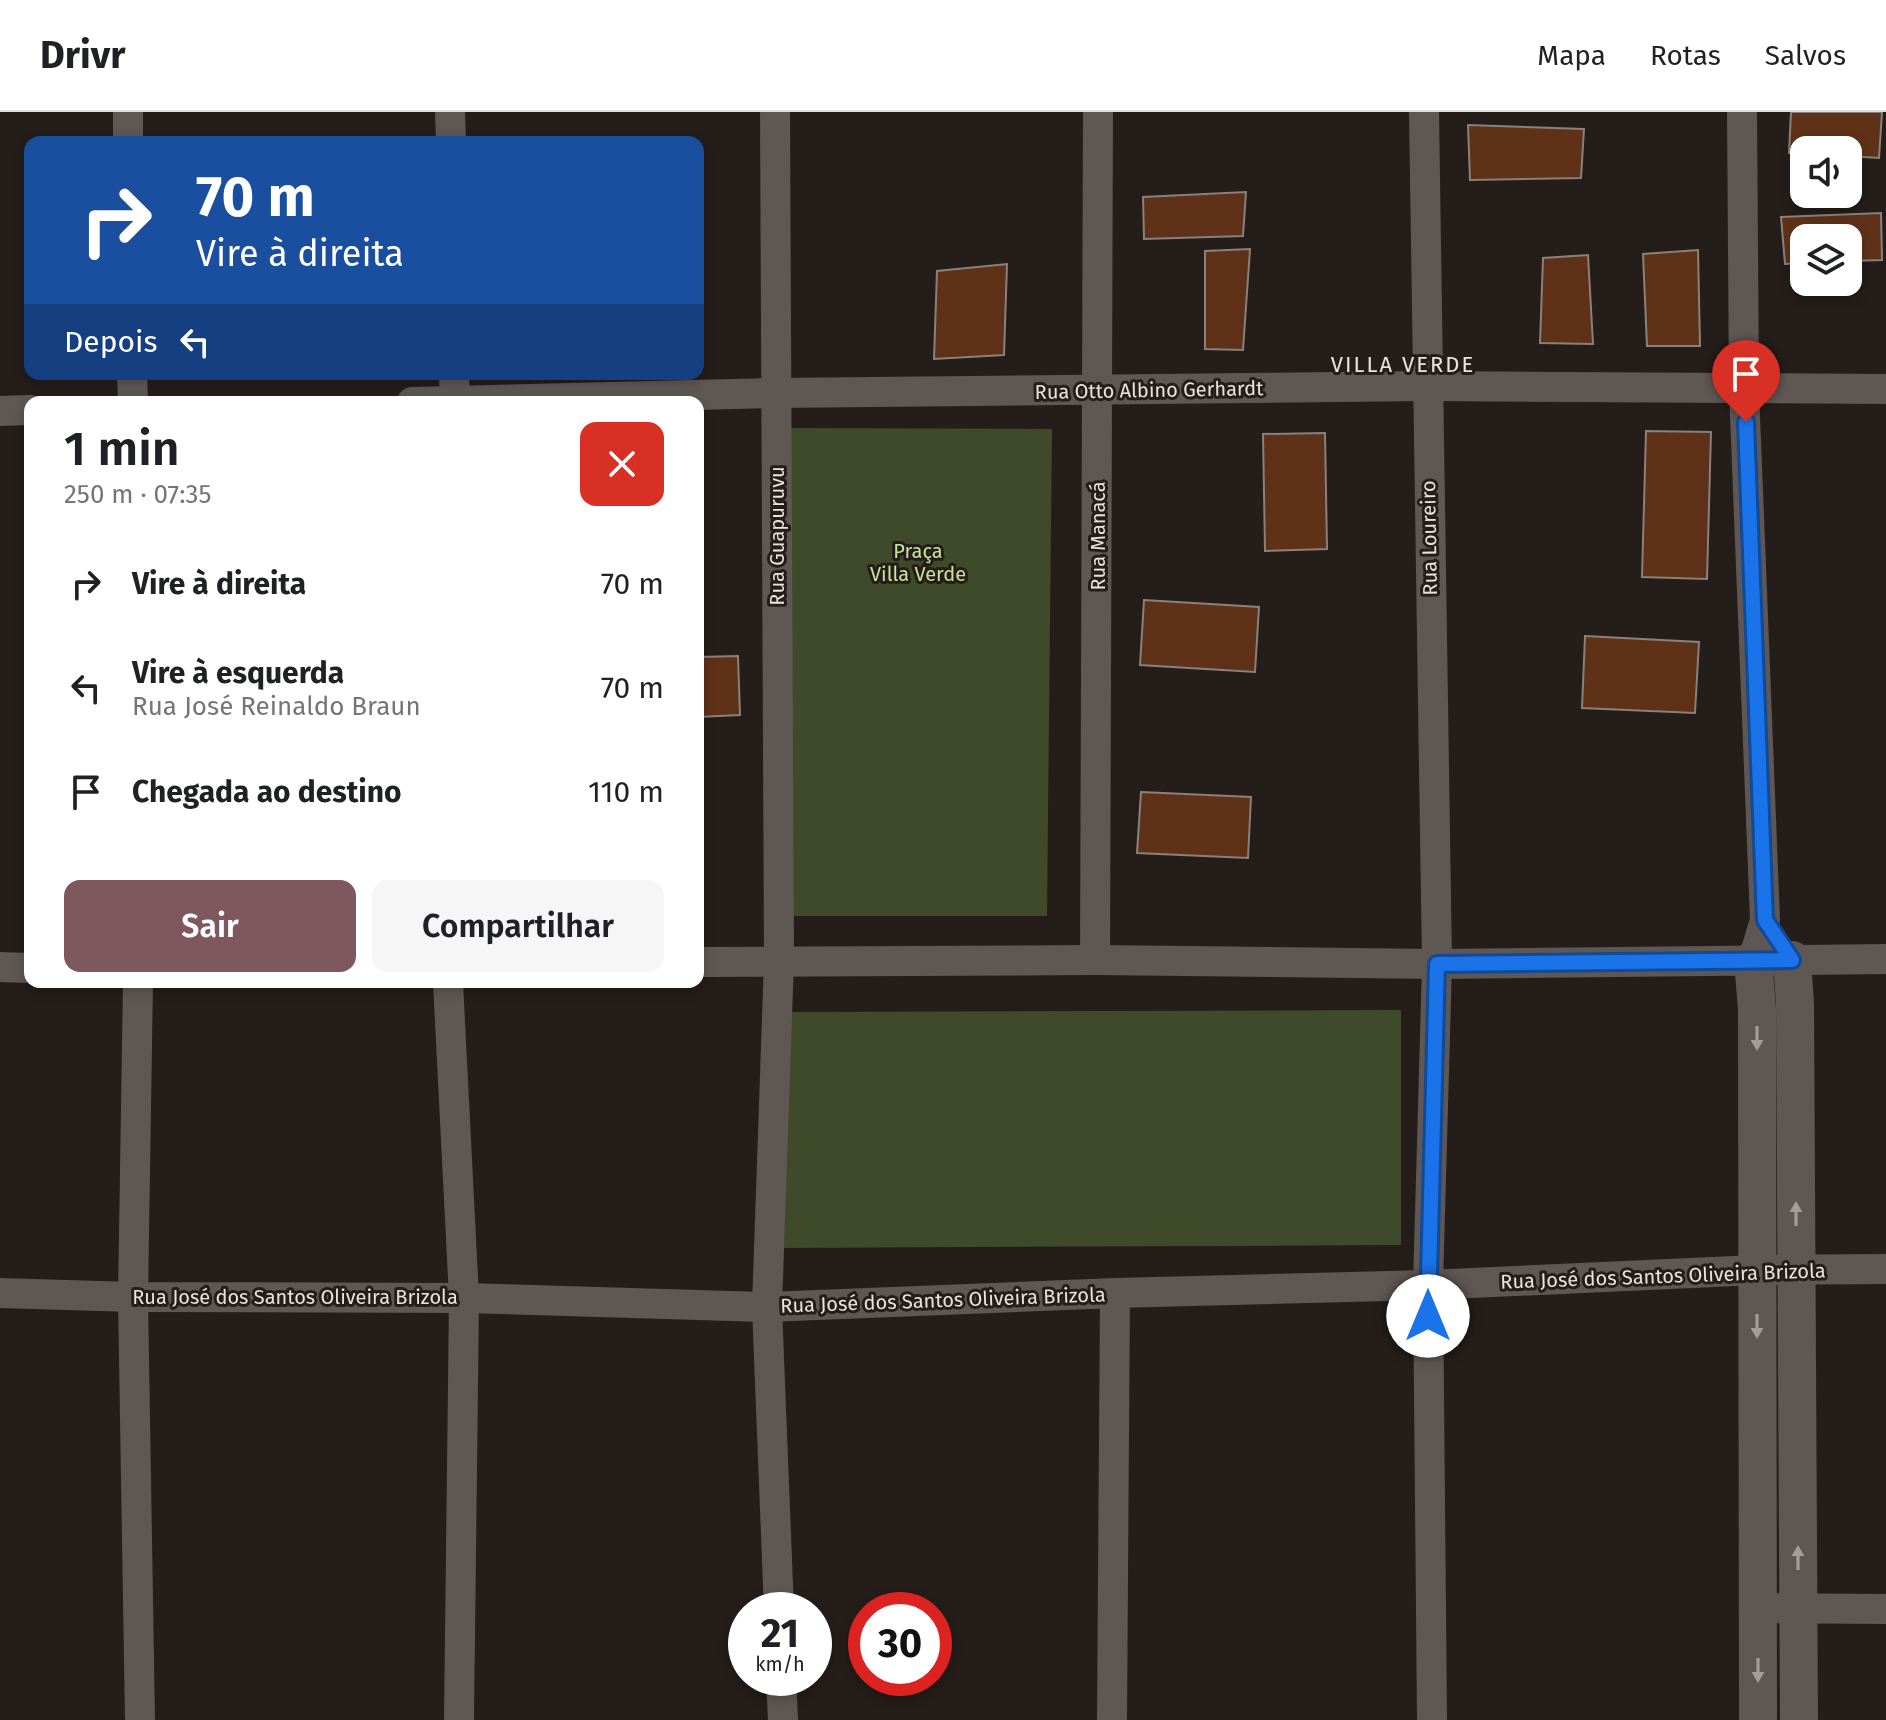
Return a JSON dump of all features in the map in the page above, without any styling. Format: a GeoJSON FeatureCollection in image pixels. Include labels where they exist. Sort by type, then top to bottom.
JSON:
{"type":"FeatureCollection","features":[{"type":"Feature","properties":{"kind":"street"},"geometry":{"type":"LineString","coordinates":[[128,112],[128,136]]}},
{"type":"Feature","properties":{"kind":"street"},"geometry":{"type":"LineString","coordinates":[[450,112],[451,136]]}},
{"type":"Feature","properties":{"kind":"street","name":"Rua Guapuruvu"},"geometry":{"type":"LineString","coordinates":[[775,112],[779,960],[767,1307],[778,1592]]}},
{"type":"Feature","properties":{"kind":"street","name":"Rua Manacá"},"geometry":{"type":"LineString","coordinates":[[1095,960],[1098,112]]}},
{"type":"Feature","properties":{"kind":"street","name":"Rua Loureiro"},"geometry":{"type":"LineString","coordinates":[[1424,112],[1437,964],[1428,1285],[1432,1720]]}},
{"type":"Feature","properties":{"kind":"street"},"geometry":{"type":"LineString","coordinates":[[1742,112],[1744,390],[1765,920],[1753,960],[1757,1009],[1758,1720]]}},
{"type":"Feature","properties":{"kind":"street","name":"Rua Otto Albino Gerhardt"},"geometry":{"type":"LineString","coordinates":[[669,396],[1427,386],[1886,389]]}},
{"type":"Feature","properties":{"kind":"street"},"geometry":{"type":"LineString","coordinates":[[0,411],[24,410]]}},
{"type":"Feature","properties":{"kind":"street"},"geometry":{"type":"LineString","coordinates":[[1765,920],[1792,960],[1795,1004],[1799,1720]]}},
{"type":"Feature","properties":{"kind":"street"},"geometry":{"type":"LineString","coordinates":[[704,962],[1095,960],[1437,964],[1886,959]]}},
{"type":"Feature","properties":{"kind":"street"},"geometry":{"type":"LineString","coordinates":[[0,967],[24,968]]}},
{"type":"Feature","properties":{"kind":"street"},"geometry":{"type":"LineString","coordinates":[[138,988],[133,1297],[140,1720]]}},
{"type":"Feature","properties":{"kind":"street"},"geometry":{"type":"LineString","coordinates":[[448,988],[464,1298],[459,1720]]}},
{"type":"Feature","properties":{"kind":"street","name":"Rua José dos Santos Oliveira Brizola"},"geometry":{"type":"LineString","coordinates":[[0,1293],[133,1297],[464,1298],[767,1307],[1115,1293],[1428,1285],[1757,1270],[1886,1269]]}},
{"type":"Feature","properties":{"kind":"street"},"geometry":{"type":"LineString","coordinates":[[1112,1720],[1115,1293]]}},
{"type":"Feature","properties":{"kind":"street"},"geometry":{"type":"LineString","coordinates":[[1757,1608],[1886,1609]]}},
{"type":"Feature","properties":{"kind":"street"},"geometry":{"type":"LineString","coordinates":[[782,1696],[783,1720]]}},
{"type":"Feature","properties":{"kind":"green space","name":"Praça Villa Verde"},"geometry":{"type":"Polygon","coordinates":[[[783,428],[1052,429],[1047,916],[788,916],[783,428]]]}},
{"type":"Feature","properties":{"kind":"green space"},"geometry":{"type":"Polygon","coordinates":[[[1401,1010],[1401,1245],[784,1248],[785,1012],[1401,1010]]]}},
{"type":"Feature","properties":{"kind":"building"},"geometry":{"type":"Polygon","coordinates":[[[1791,112],[1882,112],[1879,158],[1862,157],[1862,136],[1790,136],[1789,153],[1791,112]]]}},
{"type":"Feature","properties":{"kind":"building"},"geometry":{"type":"Polygon","coordinates":[[[1468,125],[1584,129],[1581,178],[1470,180],[1468,125]]]}},
{"type":"Feature","properties":{"kind":"building"},"geometry":{"type":"Polygon","coordinates":[[[1246,192],[1243,236],[1144,239],[1143,197],[1246,192]]]}},
{"type":"Feature","properties":{"kind":"building"},"geometry":{"type":"Polygon","coordinates":[[[1881,213],[1882,260],[1862,261],[1862,224],[1790,224],[1790,264],[1785,264],[1781,217],[1881,213]]]}},
{"type":"Feature","properties":{"kind":"building"},"geometry":{"type":"Polygon","coordinates":[[[1250,249],[1243,350],[1205,349],[1205,251],[1250,249]]]}},
{"type":"Feature","properties":{"kind":"building"},"geometry":{"type":"Polygon","coordinates":[[[1698,250],[1700,346],[1647,346],[1643,254],[1698,250]]]}},
{"type":"Feature","properties":{"kind":"building"},"geometry":{"type":"Polygon","coordinates":[[[1588,255],[1593,344],[1540,343],[1543,258],[1588,255]]]}},
{"type":"Feature","properties":{"kind":"building"},"geometry":{"type":"Polygon","coordinates":[[[1007,264],[1004,355],[934,359],[937,271],[1007,264]]]}},
{"type":"Feature","properties":{"kind":"building"},"geometry":{"type":"Polygon","coordinates":[[[1646,431],[1711,432],[1707,579],[1642,577],[1646,431]]]}},
{"type":"Feature","properties":{"kind":"building"},"geometry":{"type":"Polygon","coordinates":[[[1325,433],[1327,549],[1265,551],[1263,434],[1325,433]]]}},
{"type":"Feature","properties":{"kind":"building"},"geometry":{"type":"Polygon","coordinates":[[[1144,600],[1259,607],[1255,672],[1140,665],[1144,600]]]}},
{"type":"Feature","properties":{"kind":"building"},"geometry":{"type":"Polygon","coordinates":[[[1585,636],[1699,642],[1695,713],[1582,708],[1585,636]]]}},
{"type":"Feature","properties":{"kind":"building"},"geometry":{"type":"Polygon","coordinates":[[[738,656],[740,715],[704,717],[704,657],[738,656]]]}},
{"type":"Feature","properties":{"kind":"building"},"geometry":{"type":"Polygon","coordinates":[[[1141,792],[1251,797],[1248,858],[1137,853],[1141,792]]]}},
{"type":"Feature","properties":{"kind":"district","name":"VILLA VERDE"},"geometry":{"type":"Point","coordinates":[1403,364]}},
{"type":"Feature","properties":{"kind":"route"},"geometry":{"type":"LineString","coordinates":[[1428,1316],[1437,964],[1792,960],[1765,920],[1746,422]]}}]}
